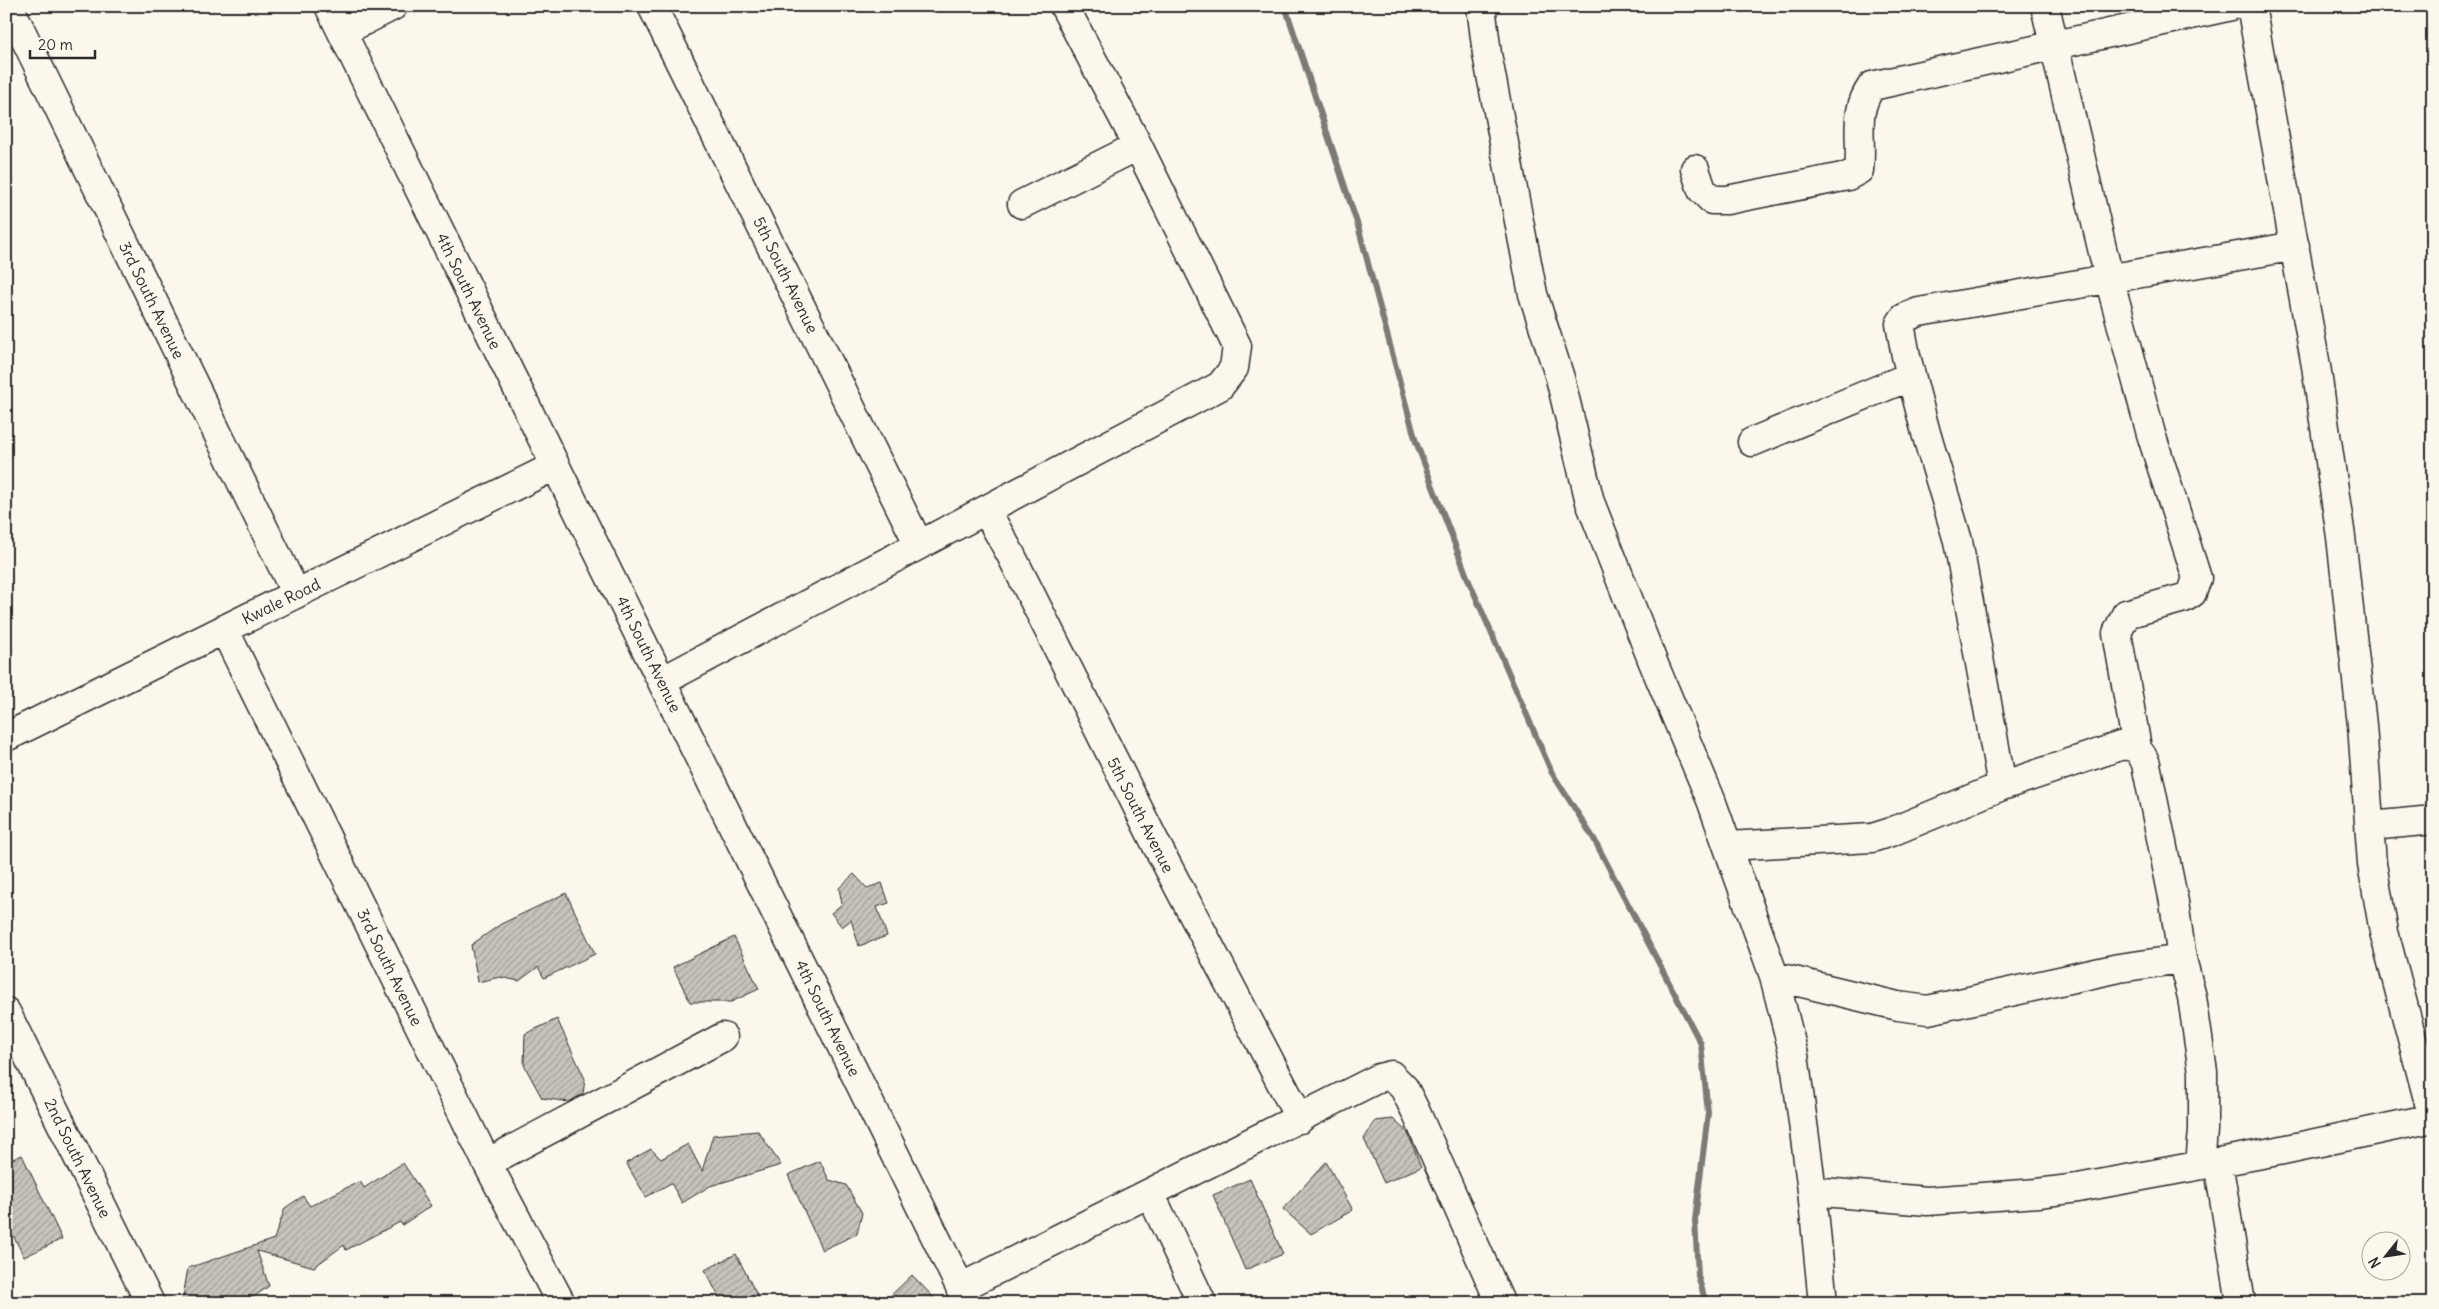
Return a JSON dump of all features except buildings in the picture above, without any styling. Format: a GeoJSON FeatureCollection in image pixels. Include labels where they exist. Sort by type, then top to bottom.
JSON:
{"type":"FeatureCollection","features":[{"type":"Feature","properties":{"kind":"street","name":"3rd South Avenue"},"geometry":{"type":"LineString","coordinates":[[9,6],[296,594]]}},
{"type":"Feature","properties":{"kind":"street","name":"4th South Avenue"},"geometry":{"type":"LineString","coordinates":[[329,6],[964,1295]]}},
{"type":"Feature","properties":{"kind":"street"},"geometry":{"type":"LineString","coordinates":[[342,32],[393,6]]}},
{"type":"Feature","properties":{"kind":"street"},"geometry":{"type":"LineString","coordinates":[[662,681],[1220,386],[1234,368],[1237,346],[1136,143],[1064,6]]}},
{"type":"Feature","properties":{"kind":"street"},"geometry":{"type":"LineString","coordinates":[[1481,6],[1487,54],[1533,294],[1560,378],[1590,502],[1728,846],[1744,896],[1774,976],[1794,1054],[1812,1191],[1823,1303]]}},
{"type":"Feature","properties":{"kind":"street"},"geometry":{"type":"LineString","coordinates":[[2045,6],[2109,278],[2151,434],[2197,578],[2192,593],[2184,598],[2126,614],[2117,633],[2136,748],[2146,764],[2174,902],[2182,959],[2192,997],[2203,1072],[2203,1130],[2241,1303]]}},
{"type":"Feature","properties":{"kind":"street"},"geometry":{"type":"LineString","coordinates":[[1695,169],[1702,190],[1712,200],[1727,200],[1848,176],[1859,170],[1860,114],[1863,98],[1872,86],[2054,47],[2231,6]]}},
{"type":"Feature","properties":{"kind":"street"},"geometry":{"type":"LineString","coordinates":[[1812,1191],[1927,1202],[2002,1197],[2078,1188],[2433,1118],[2384,932],[2372,864],[2371,826],[2340,536],[2316,366],[2251,6]]}},
{"type":"Feature","properties":{"kind":"street","name":"5th South Avenue"},"geometry":{"type":"LineString","coordinates":[[661,9],[919,544]]}},
{"type":"Feature","properties":{"kind":"street"},"geometry":{"type":"LineString","coordinates":[[1022,204],[1136,143]]}},
{"type":"Feature","properties":{"kind":"street"},"geometry":{"type":"LineString","coordinates":[[2002,786],[1958,541],[1911,376],[1900,324],[1904,318],[1919,312],[2295,246]]}},
{"type":"Feature","properties":{"kind":"street"},"geometry":{"type":"LineString","coordinates":[[1752,442],[1911,376]]}},
{"type":"Feature","properties":{"kind":"street","name":"Kwale Road"},"geometry":{"type":"LineString","coordinates":[[6,736],[555,466]]}},
{"type":"Feature","properties":{"kind":"street","name":"5th South Avenue"},"geometry":{"type":"LineString","coordinates":[[986,510],[1011,554],[1156,844],[1300,1118]]}},
{"type":"Feature","properties":{"kind":"street","name":"3rd South Avenue"},"geometry":{"type":"LineString","coordinates":[[224,629],[556,1301]]}},
{"type":"Feature","properties":{"kind":"street"},"geometry":{"type":"LineString","coordinates":[[1728,846],[1872,838],[2002,786],[2120,746],[2129,745],[2136,748]]}},
{"type":"Feature","properties":{"kind":"street"},"geometry":{"type":"LineString","coordinates":[[2371,826],[2433,820]]}},
{"type":"Feature","properties":{"kind":"street"},"geometry":{"type":"LineString","coordinates":[[1774,976],[1898,1006],[1928,1010],[2119,968],[2182,959]]}},
{"type":"Feature","properties":{"kind":"street","name":"2nd South Avenue"},"geometry":{"type":"LineString","coordinates":[[6,1012],[150,1303]]}},
{"type":"Feature","properties":{"kind":"street"},"geometry":{"type":"LineString","coordinates":[[487,1163],[723,1037]]}},
{"type":"Feature","properties":{"kind":"street"},"geometry":{"type":"LineString","coordinates":[[964,1295],[1150,1193],[1379,1078],[1391,1075],[1404,1088],[1415,1110],[1499,1300]]}},
{"type":"Feature","properties":{"kind":"street"},"geometry":{"type":"LineString","coordinates":[[1150,1193],[1202,1303]]}},
{"type":"Feature","properties":{"kind":"waterway"},"geometry":{"type":"LineString","coordinates":[[1285,6],[1358,226],[1416,442],[1468,579],[1552,773],[1594,839],[1701,1044],[1708,1113],[1695,1220],[1698,1276],[1706,1303]]}}]}
